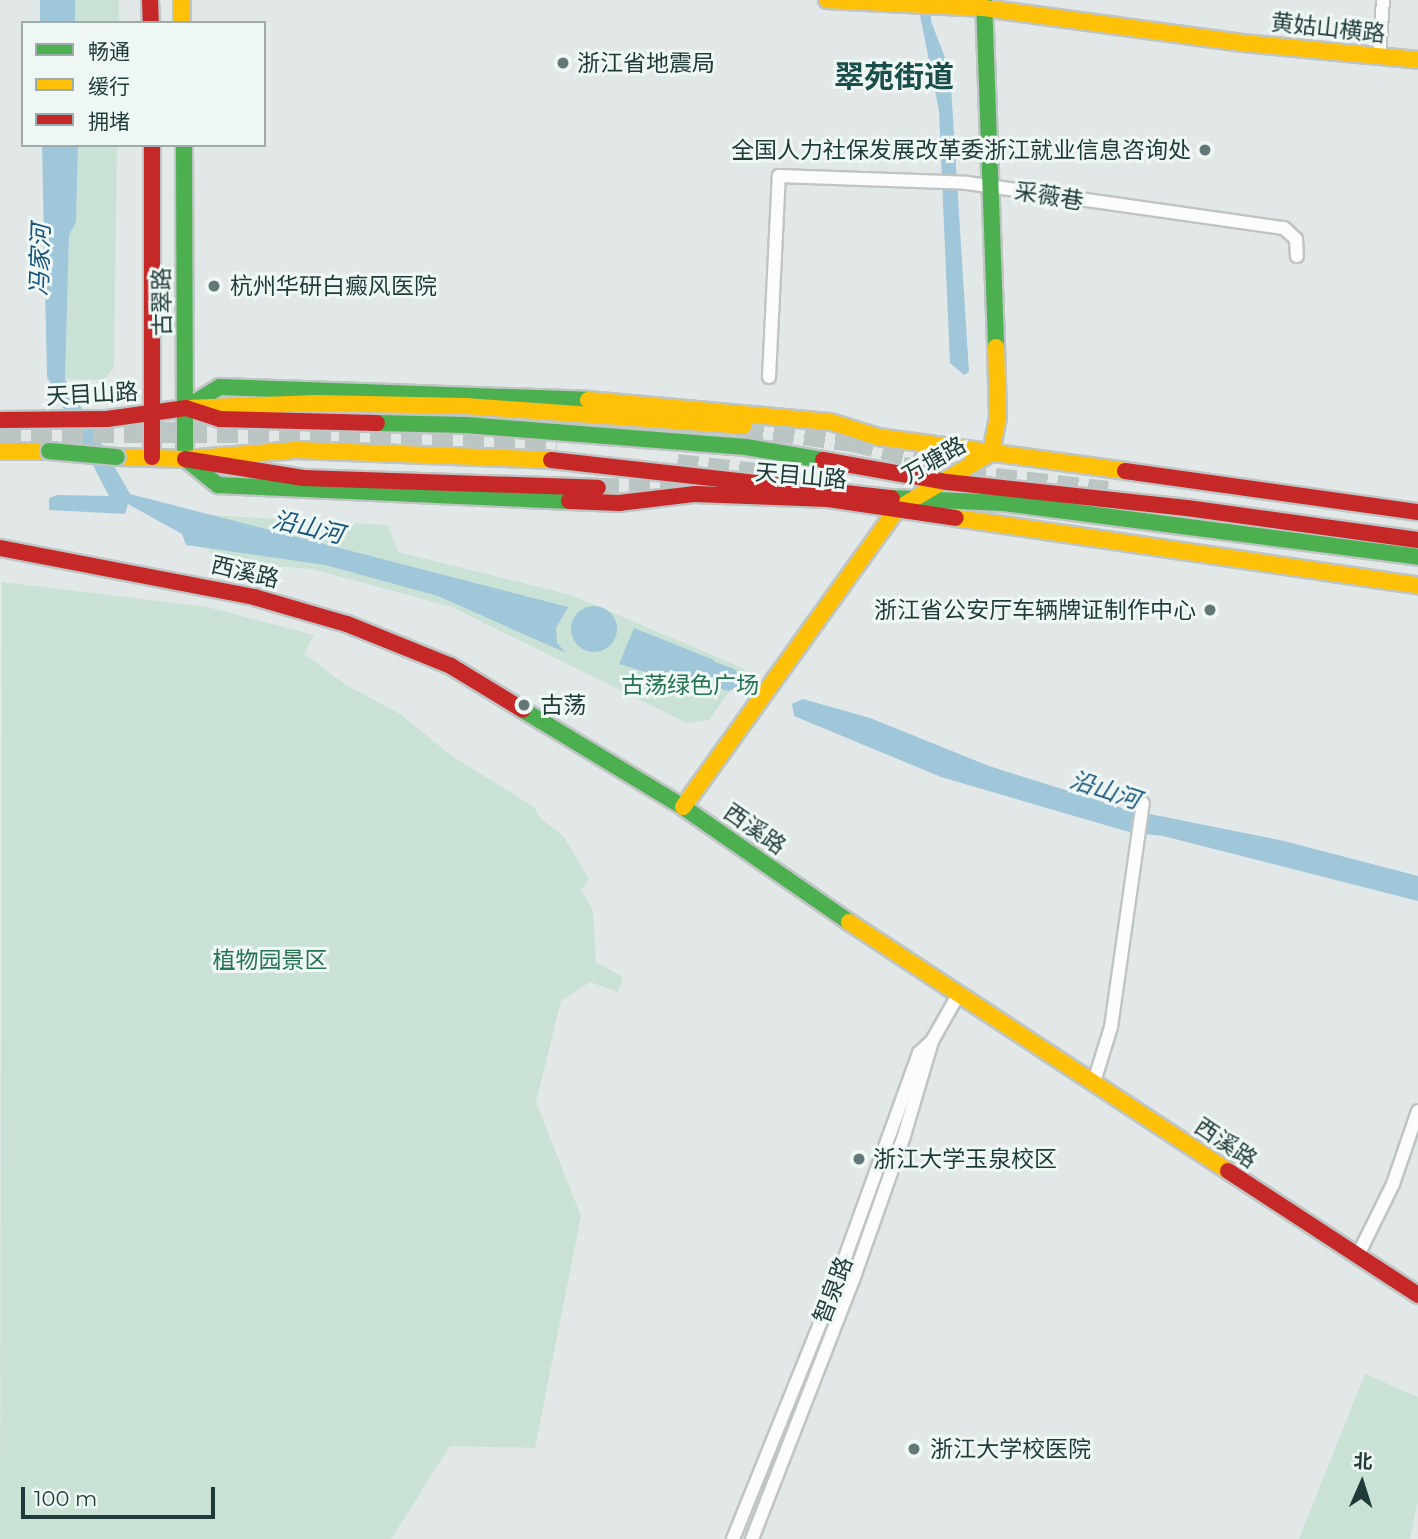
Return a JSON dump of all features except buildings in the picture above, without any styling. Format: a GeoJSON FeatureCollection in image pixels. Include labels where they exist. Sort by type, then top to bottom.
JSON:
{"type":"FeatureCollection","features":[{"type":"Feature","properties":{"kind":"main road"},"geometry":{"type":"LineString","coordinates":[[150,0],[150,21]]}},
{"type":"Feature","properties":{"kind":"main road"},"geometry":{"type":"LineString","coordinates":[[182,0],[183,21]]}},
{"type":"Feature","properties":{"kind":"main road","name":"黄姑山横路"},"geometry":{"type":"LineString","coordinates":[[827,0],[937,6],[984,4],[1418,60]]}},
{"type":"Feature","properties":{"kind":"main road","name":"万塘路"},"geometry":{"type":"LineString","coordinates":[[683,807],[897,509],[947,482],[991,453],[998,417],[984,4]]}},
{"type":"Feature","properties":{"kind":"main road","name":"古翠路"},"geometry":{"type":"LineString","coordinates":[[152,147],[152,457]]}},
{"type":"Feature","properties":{"kind":"main road","name":"古翠路"},"geometry":{"type":"LineString","coordinates":[[184,147],[185,459]]}},
{"type":"Feature","properties":{"kind":"main road","name":"天目山路"},"geometry":{"type":"LineString","coordinates":[[0,420],[107,419],[153,413],[186,408],[220,387],[516,394],[831,422],[878,437],[1418,512]]}},
{"type":"Feature","properties":{"kind":"main road"},"geometry":{"type":"LineString","coordinates":[[186,408],[316,403],[466,406],[743,426]]}},
{"type":"Feature","properties":{"kind":"main road","name":"天目山路"},"geometry":{"type":"LineString","coordinates":[[186,408],[220,419],[466,425],[746,447],[947,482],[1187,508],[1418,540]]}},
{"type":"Feature","properties":{"kind":"main road","name":"天目山路"},"geometry":{"type":"LineString","coordinates":[[0,450],[185,459],[296,450],[466,453],[647,468],[912,500],[1004,503],[1418,557]]}},
{"type":"Feature","properties":{"kind":"main road"},"geometry":{"type":"LineString","coordinates":[[185,459],[303,478],[598,488]]}},
{"type":"Feature","properties":{"kind":"main road","name":"天目山路"},"geometry":{"type":"LineString","coordinates":[[185,459],[218,485],[619,503],[695,494],[761,494],[897,509],[1418,585]]}},
{"type":"Feature","properties":{"kind":"main road","name":"西溪路"},"geometry":{"type":"LineString","coordinates":[[0,548],[254,597],[394,641],[451,666],[524,707],[683,807],[958,995],[1418,1295]]}},
{"type":"Feature","properties":{"kind":"street"},"geometry":{"type":"LineString","coordinates":[[1379,56],[1383,0]]}},
{"type":"Feature","properties":{"kind":"street","name":"采薇巷"},"geometry":{"type":"LineString","coordinates":[[769,377],[779,176],[958,183],[1284,228],[1296,239],[1297,256]]}},
{"type":"Feature","properties":{"kind":"street"},"geometry":{"type":"LineString","coordinates":[[1094,1082],[1111,1027],[1143,805]]}},
{"type":"Feature","properties":{"kind":"street","name":"智泉路"},"geometry":{"type":"LineString","coordinates":[[752,1539],[853,1280],[903,1139],[932,1041],[958,995]]}},
{"type":"Feature","properties":{"kind":"street","name":"智泉路"},"geometry":{"type":"LineString","coordinates":[[733,1539],[831,1299],[919,1053],[932,1041]]}},
{"type":"Feature","properties":{"kind":"street"},"geometry":{"type":"LineString","coordinates":[[1357,1257],[1393,1184],[1418,1111]]}},
{"type":"Feature","properties":{"kind":"green space"},"geometry":{"type":"Polygon","coordinates":[[[75,0],[119,0],[119,21],[75,21],[75,0]]]}},
{"type":"Feature","properties":{"kind":"green space"},"geometry":{"type":"Polygon","coordinates":[[[78,147],[117,147],[114,368],[103,380],[65,379],[69,235],[76,222],[78,147]]]}},
{"type":"Feature","properties":{"kind":"green space","name":"古荡绿色广场"},"geometry":{"type":"Polygon","coordinates":[[[190,514],[388,525],[398,552],[571,595],[745,669],[709,720],[687,723],[452,607],[312,569],[215,562],[190,514]]]}},
{"type":"Feature","properties":{"kind":"green space","name":"植物园景区"},"geometry":{"type":"Polygon","coordinates":[[[2,582],[208,607],[314,635],[304,654],[346,685],[400,714],[452,756],[534,807],[541,819],[564,837],[589,879],[581,890],[593,911],[596,962],[623,977],[618,992],[590,982],[561,1001],[536,1102],[581,1216],[535,1448],[450,1446],[391,1539],[0,1539],[2,582]]]}},
{"type":"Feature","properties":{"kind":"green space"},"geometry":{"type":"Polygon","coordinates":[[[1365,1374],[1418,1397],[1418,1501],[1410,1539],[1299,1539],[1365,1374]]]}},
{"type":"Feature","properties":{"kind":"water"},"geometry":{"type":"Polygon","coordinates":[[[40,0],[75,0],[75,21],[40,21],[40,0]]]}},
{"type":"Feature","properties":{"kind":"water"},"geometry":{"type":"Polygon","coordinates":[[[917,0],[930,0],[931,21],[950,71],[969,372],[964,375],[950,363],[939,111],[917,0]]]}},
{"type":"Feature","properties":{"kind":"water"},"geometry":{"type":"Polygon","coordinates":[[[42,147],[78,147],[76,222],[69,235],[65,379],[130,494],[568,607],[556,628],[557,643],[566,653],[438,596],[325,565],[186,545],[182,534],[128,504],[125,514],[49,510],[49,498],[57,495],[109,496],[47,377],[42,147]]]}},
{"type":"Feature","properties":{"kind":"water"},"geometry":{"type":"Polygon","coordinates":[[[594,606],[610,613],[617,629],[610,645],[594,652],[578,645],[571,629],[578,613],[594,606]]]}},
{"type":"Feature","properties":{"kind":"water"},"geometry":{"type":"Polygon","coordinates":[[[634,628],[714,660],[720,676],[698,688],[619,664],[634,628]]]}},
{"type":"Feature","properties":{"kind":"water"},"geometry":{"type":"Polygon","coordinates":[[[803,699],[870,718],[989,766],[1125,809],[1284,841],[1418,876],[1418,901],[1163,836],[1129,832],[941,777],[794,716],[792,704],[803,699]]]}},
{"type":"Feature","properties":{"kind":"waterway","name":"沿山河"},"geometry":{"type":"LineString","coordinates":[[693,666],[728,679]]}},
{"type":"Feature","properties":{"kind":"tunnel"},"geometry":{"type":"LineString","coordinates":[[743,426],[853,441],[928,459]]}},
{"type":"Feature","properties":{"kind":"tunnel"},"geometry":{"type":"LineString","coordinates":[[0,432],[339,432],[557,440]]}},
{"type":"Feature","properties":{"kind":"tunnel"},"geometry":{"type":"LineString","coordinates":[[677,464],[802,478]]}},
{"type":"Feature","properties":{"kind":"tunnel"},"geometry":{"type":"LineString","coordinates":[[903,467],[1108,491]]}},
{"type":"Feature","properties":{"kind":"tunnel"},"geometry":{"type":"LineString","coordinates":[[598,488],[704,489]]}},
{"type":"Feature","properties":{"kind":"traffic: fast"},"geometry":{"type":"LineString","coordinates":[[984,0],[996,347]]}},
{"type":"Feature","properties":{"kind":"traffic: fast"},"geometry":{"type":"LineString","coordinates":[[184,147],[185,459]]}},
{"type":"Feature","properties":{"kind":"traffic: fast"},"geometry":{"type":"LineString","coordinates":[[189,406],[220,387],[588,400]]}},
{"type":"Feature","properties":{"kind":"traffic: fast"},"geometry":{"type":"LineString","coordinates":[[377,423],[466,425],[746,447],[823,460]]}},
{"type":"Feature","properties":{"kind":"traffic: fast"},"geometry":{"type":"LineString","coordinates":[[49,451],[117,457]]}},
{"type":"Feature","properties":{"kind":"traffic: fast"},"geometry":{"type":"LineString","coordinates":[[187,460],[218,485],[569,501]]}},
{"type":"Feature","properties":{"kind":"traffic: fast"},"geometry":{"type":"LineString","coordinates":[[892,498],[1004,503],[1418,557]]}},
{"type":"Feature","properties":{"kind":"traffic: fast"},"geometry":{"type":"LineString","coordinates":[[523,710],[683,807],[849,922]]}},
{"type":"Feature","properties":{"kind":"traffic: slow"},"geometry":{"type":"LineString","coordinates":[[182,0],[182,21]]}},
{"type":"Feature","properties":{"kind":"traffic: slow"},"geometry":{"type":"LineString","coordinates":[[827,0],[984,8],[1243,43],[1418,60]]}},
{"type":"Feature","properties":{"kind":"traffic: slow"},"geometry":{"type":"LineString","coordinates":[[683,807],[897,509],[991,453],[998,417],[996,347]]}},
{"type":"Feature","properties":{"kind":"traffic: slow"},"geometry":{"type":"LineString","coordinates":[[588,400],[831,422],[878,437],[1125,471]]}},
{"type":"Feature","properties":{"kind":"traffic: slow"},"geometry":{"type":"LineString","coordinates":[[186,408],[316,403],[466,406],[743,426]]}},
{"type":"Feature","properties":{"kind":"traffic: slow"},"geometry":{"type":"LineString","coordinates":[[117,457],[185,459],[296,450],[551,460]]}},
{"type":"Feature","properties":{"kind":"traffic: slow"},"geometry":{"type":"LineString","coordinates":[[0,451],[49,451]]}},
{"type":"Feature","properties":{"kind":"traffic: slow"},"geometry":{"type":"LineString","coordinates":[[956,518],[1418,585]]}},
{"type":"Feature","properties":{"kind":"traffic: slow"},"geometry":{"type":"LineString","coordinates":[[849,922],[1228,1171]]}},
{"type":"Feature","properties":{"kind":"traffic: jam"},"geometry":{"type":"LineString","coordinates":[[150,0],[151,21]]}},
{"type":"Feature","properties":{"kind":"traffic: jam"},"geometry":{"type":"LineString","coordinates":[[152,147],[152,457]]}},
{"type":"Feature","properties":{"kind":"traffic: jam"},"geometry":{"type":"LineString","coordinates":[[0,420],[107,419],[186,408],[220,419],[377,423]]}},
{"type":"Feature","properties":{"kind":"traffic: jam"},"geometry":{"type":"LineString","coordinates":[[185,459],[303,478],[598,488]]}},
{"type":"Feature","properties":{"kind":"traffic: jam"},"geometry":{"type":"LineString","coordinates":[[551,460],[892,498]]}},
{"type":"Feature","properties":{"kind":"traffic: jam"},"geometry":{"type":"LineString","coordinates":[[823,460],[947,482],[1187,508],[1418,540]]}},
{"type":"Feature","properties":{"kind":"traffic: jam"},"geometry":{"type":"LineString","coordinates":[[1125,471],[1418,512]]}},
{"type":"Feature","properties":{"kind":"traffic: jam"},"geometry":{"type":"LineString","coordinates":[[569,501],[619,503],[695,494],[828,499],[956,518]]}},
{"type":"Feature","properties":{"kind":"traffic: jam"},"geometry":{"type":"LineString","coordinates":[[0,548],[254,597],[347,624],[451,666],[523,710]]}},
{"type":"Feature","properties":{"kind":"traffic: jam"},"geometry":{"type":"LineString","coordinates":[[1228,1171],[1418,1295]]}},
{"type":"Feature","properties":{"kind":"place","name":"浙江省地震局"},"geometry":{"type":"Point","coordinates":[563,63]}},
{"type":"Feature","properties":{"kind":"place","name":"全国人力社保发展改革委浙江就业信息咨询处"},"geometry":{"type":"Point","coordinates":[1205,150]}},
{"type":"Feature","properties":{"kind":"place","name":"杭州华研白癜风医院"},"geometry":{"type":"Point","coordinates":[214,286]}},
{"type":"Feature","properties":{"kind":"place","name":"浙江省公安厅车辆牌证制作中心"},"geometry":{"type":"Point","coordinates":[1210,610]}},
{"type":"Feature","properties":{"kind":"place","name":"古荡"},"geometry":{"type":"Point","coordinates":[524,705]}},
{"type":"Feature","properties":{"kind":"place","name":"浙江大学玉泉校区"},"geometry":{"type":"Point","coordinates":[859,1159]}},
{"type":"Feature","properties":{"kind":"place","name":"浙江大学校医院"},"geometry":{"type":"Point","coordinates":[914,1449]}},
{"type":"Feature","properties":{"kind":"district","name":"翠苑街道"},"geometry":{"type":"Point","coordinates":[894,77]}},
{"type":"Feature","properties":{"kind":"water label","name":"冯家河"},"geometry":{"type":"Point","coordinates":[40,260]}}]}
